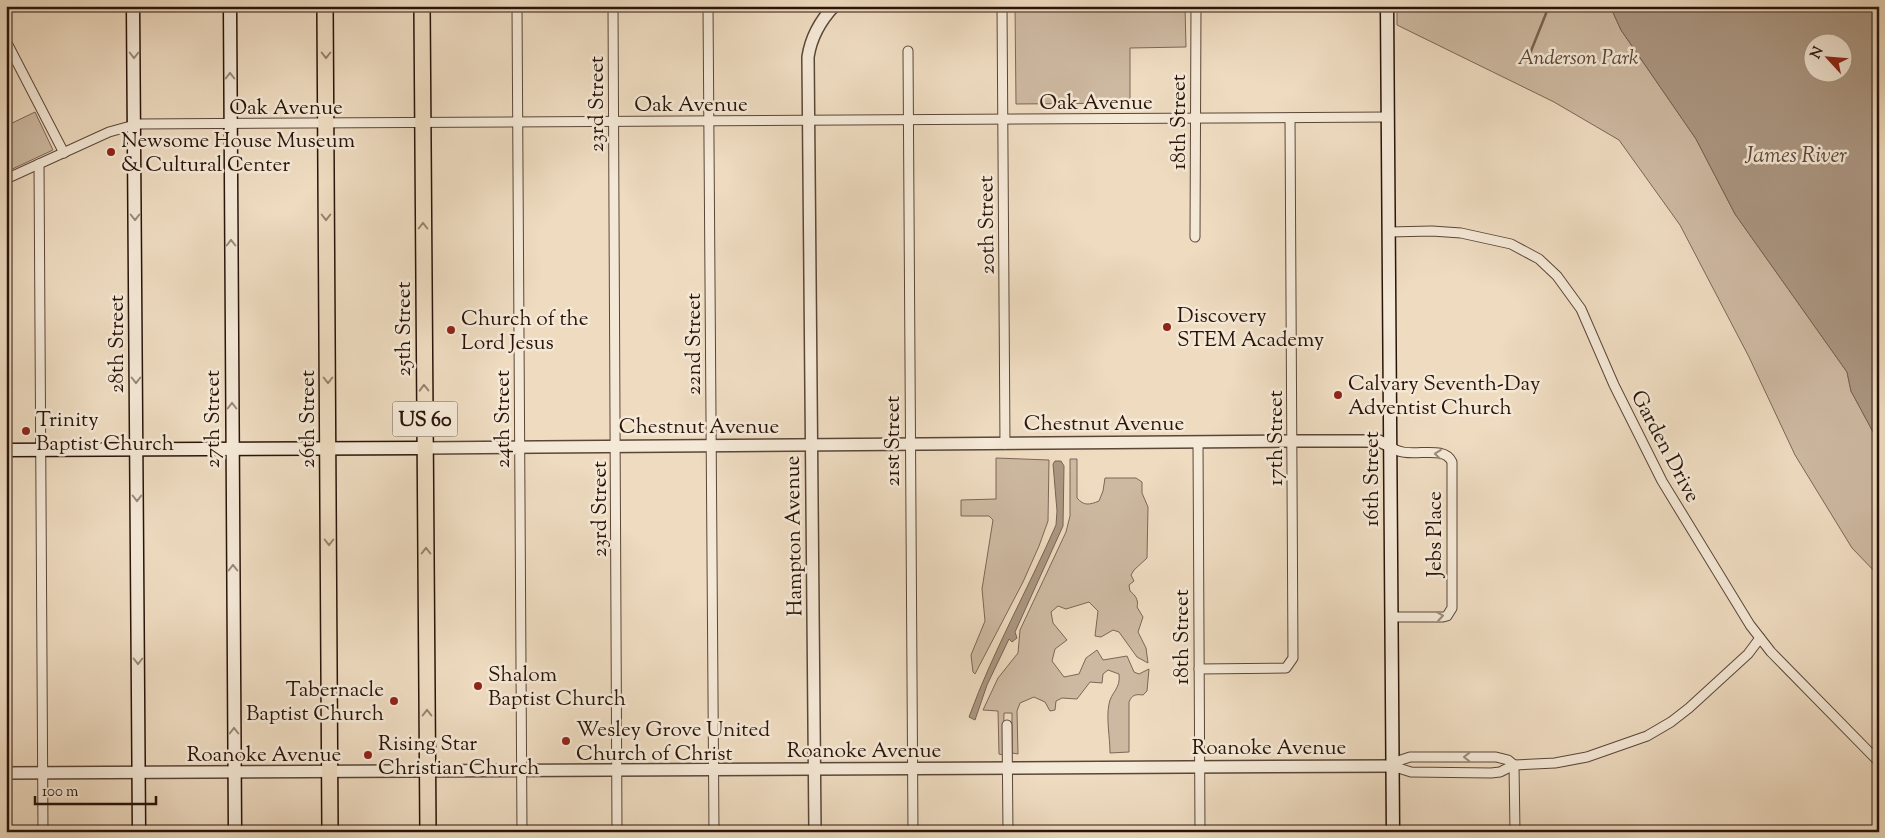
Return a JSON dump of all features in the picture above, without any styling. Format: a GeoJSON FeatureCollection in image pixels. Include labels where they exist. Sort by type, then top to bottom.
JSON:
{"type":"FeatureCollection","features":[{"type":"Feature","properties":{"kind":"main road","name":"28th Street"},"geometry":{"type":"LineString","coordinates":[[134,6],[138,832]]}},
{"type":"Feature","properties":{"kind":"main road","name":"27th Street"},"geometry":{"type":"LineString","coordinates":[[230,6],[235,832]]}},
{"type":"Feature","properties":{"kind":"main road","name":"26th Street"},"geometry":{"type":"LineString","coordinates":[[325,6],[330,832]]}},
{"type":"Feature","properties":{"kind":"main road","name":"25th Street"},"geometry":{"type":"LineString","coordinates":[[422,6],[428,832]]}},
{"type":"Feature","properties":{"kind":"main road","name":"16th Street"},"geometry":{"type":"LineString","coordinates":[[1387,6],[1393,832]]}},
{"type":"Feature","properties":{"kind":"main road","name":"Chestnut Avenue"},"geometry":{"type":"LineString","coordinates":[[6,450],[425,448]]}},
{"type":"Feature","properties":{"kind":"street","name":"24th Street"},"geometry":{"type":"LineString","coordinates":[[518,6],[522,832]]}},
{"type":"Feature","properties":{"kind":"street","name":"23rd Street"},"geometry":{"type":"LineString","coordinates":[[613,6],[617,832]]}},
{"type":"Feature","properties":{"kind":"street","name":"22nd Street"},"geometry":{"type":"LineString","coordinates":[[708,6],[714,832]]}},
{"type":"Feature","properties":{"kind":"street","name":"Hampton Avenue"},"geometry":{"type":"LineString","coordinates":[[815,832],[808,57],[810,44],[820,23],[834,6]]}},
{"type":"Feature","properties":{"kind":"street","name":"20th Street"},"geometry":{"type":"LineString","coordinates":[[1002,6],[1005,444]]}},
{"type":"Feature","properties":{"kind":"street","name":"18th Street"},"geometry":{"type":"LineString","coordinates":[[1195,237],[1196,6]]}},
{"type":"Feature","properties":{"kind":"street"},"geometry":{"type":"LineString","coordinates":[[6,41],[64,153]]}},
{"type":"Feature","properties":{"kind":"street","name":"21st Street"},"geometry":{"type":"LineString","coordinates":[[908,50],[914,832]]}},
{"type":"Feature","properties":{"kind":"street","name":"Oak Avenue"},"geometry":{"type":"LineString","coordinates":[[6,179],[109,132],[134,125],[1388,117]]}},
{"type":"Feature","properties":{"kind":"street","name":"17th Street"},"geometry":{"type":"LineString","coordinates":[[1199,669],[1286,668],[1292,666],[1290,118]]}},
{"type":"Feature","properties":{"kind":"street"},"geometry":{"type":"LineString","coordinates":[[39,164],[43,832]]}},
{"type":"Feature","properties":{"kind":"street","name":"Garden Drive"},"geometry":{"type":"LineString","coordinates":[[1389,232],[1432,231],[1461,233],[1511,244],[1539,259],[1557,276],[1581,309],[1614,384],[1662,481],[1760,638],[1771,652],[1877,760]]}},
{"type":"Feature","properties":{"kind":"street","name":"Chestnut Avenue"},"geometry":{"type":"LineString","coordinates":[[425,448],[1292,441],[1379,441],[1390,446]]}},
{"type":"Feature","properties":{"kind":"street","name":"18th Street"},"geometry":{"type":"LineString","coordinates":[[1198,442],[1200,832]]}},
{"type":"Feature","properties":{"kind":"street","name":"Jebs Place"},"geometry":{"type":"LineString","coordinates":[[1390,446],[1399,452],[1443,453],[1450,457],[1452,462],[1452,608],[1447,616],[1443,617],[1391,617]]}},
{"type":"Feature","properties":{"kind":"street","name":"Roanoke Avenue"},"geometry":{"type":"LineString","coordinates":[[6,774],[1199,766],[1392,766],[1411,772],[1491,773],[1500,772],[1514,764],[1555,764],[1587,757],[1647,736],[1671,722],[1689,708],[1748,654],[1760,638]]}},
{"type":"Feature","properties":{"kind":"street"},"geometry":{"type":"LineString","coordinates":[[1008,725],[1008,832]]}},
{"type":"Feature","properties":{"kind":"street","name":"Roanoke Avenue"},"geometry":{"type":"LineString","coordinates":[[1392,766],[1410,757],[1496,757],[1508,760],[1514,764]]}},
{"type":"Feature","properties":{"kind":"street"},"geometry":{"type":"LineString","coordinates":[[1514,764],[1515,832]]}},
{"type":"Feature","properties":{"kind":"green space"},"geometry":{"type":"Polygon","coordinates":[[[1015,6],[1185,6],[1186,47],[1130,48],[1130,103],[1016,104],[1015,6]]]}},
{"type":"Feature","properties":{"kind":"green space","name":"Anderson Park"},"geometry":{"type":"Polygon","coordinates":[[[1397,6],[1610,6],[1621,30],[1696,139],[1735,214],[1847,372],[1851,391],[1879,443],[1879,576],[1852,548],[1795,455],[1749,357],[1680,225],[1619,140],[1554,102],[1397,25],[1397,6]]]}},
{"type":"Feature","properties":{"kind":"green space"},"geometry":{"type":"Polygon","coordinates":[[[35,112],[53,150],[6,172],[6,126],[35,112]]]}},
{"type":"Feature","properties":{"kind":"green space"},"geometry":{"type":"Polygon","coordinates":[[[996,458],[1049,460],[1048,521],[1023,582],[975,674],[973,672],[971,655],[985,621],[982,589],[993,520],[989,516],[961,516],[961,500],[996,499],[996,458]]]}},
{"type":"Feature","properties":{"kind":"green space"},"geometry":{"type":"Polygon","coordinates":[[[1070,459],[1077,459],[1077,498],[1084,504],[1099,501],[1105,478],[1136,478],[1142,482],[1142,493],[1148,507],[1147,558],[1134,570],[1131,575],[1134,581],[1129,585],[1143,617],[1138,632],[1146,648],[1148,663],[1137,657],[1119,632],[1113,630],[1101,637],[1095,636],[1098,611],[1089,602],[1066,609],[1058,606],[1051,612],[1053,623],[1067,640],[1055,649],[1052,661],[1064,677],[1079,674],[1086,658],[1097,650],[1103,660],[1127,656],[1134,672],[1139,674],[1149,669],[1147,691],[1143,695],[1134,696],[1129,702],[1129,752],[1110,753],[1108,710],[1110,700],[1119,683],[1119,674],[1108,670],[1103,674],[1102,683],[1090,682],[1077,699],[1062,698],[1056,701],[1055,710],[1050,711],[1045,702],[1034,697],[1020,703],[1017,711],[1018,754],[1012,753],[1012,713],[1004,713],[1003,755],[999,754],[998,711],[983,710],[998,678],[1018,653],[1020,630],[1066,532],[1070,516],[1070,459]]]}},
{"type":"Feature","properties":{"kind":"water","name":"James River"},"geometry":{"type":"Polygon","coordinates":[[[1610,6],[1879,6],[1879,443],[1851,391],[1847,372],[1735,214],[1696,139],[1621,30],[1610,6]]]}},
{"type":"Feature","properties":{"kind":"water"},"geometry":{"type":"Polygon","coordinates":[[[1055,461],[1061,461],[1064,466],[1063,526],[1015,632],[1017,638],[1012,642],[1009,639],[987,685],[975,720],[969,717],[978,692],[1056,525],[1057,511],[1053,464],[1055,461]]]}},
{"type":"Feature","properties":{"kind":"waterway"},"geometry":{"type":"LineString","coordinates":[[1527,61],[1549,6]]}},
{"type":"Feature","properties":{"kind":"place","name":"Newsome House Museum & Cultural Center"},"geometry":{"type":"Point","coordinates":[111,152]}},
{"type":"Feature","properties":{"kind":"place","name":"Discovery STEM Academy"},"geometry":{"type":"Point","coordinates":[1167,327]}},
{"type":"Feature","properties":{"kind":"place","name":"Church of the Lord Jesus"},"geometry":{"type":"Point","coordinates":[451,330]}},
{"type":"Feature","properties":{"kind":"place","name":"Calvary Seventh-Day Adventist Church"},"geometry":{"type":"Point","coordinates":[1338,395]}},
{"type":"Feature","properties":{"kind":"place","name":"Trinity Baptist Church"},"geometry":{"type":"Point","coordinates":[26,431]}},
{"type":"Feature","properties":{"kind":"place","name":"Shalom Baptist Church"},"geometry":{"type":"Point","coordinates":[478,686]}},
{"type":"Feature","properties":{"kind":"place","name":"Tabernacle Baptist Church"},"geometry":{"type":"Point","coordinates":[394,701]}},
{"type":"Feature","properties":{"kind":"place","name":"Wesley Grove United Church of Christ"},"geometry":{"type":"Point","coordinates":[566,741]}},
{"type":"Feature","properties":{"kind":"place","name":"Rising Star Christian Church"},"geometry":{"type":"Point","coordinates":[368,755]}}]}
